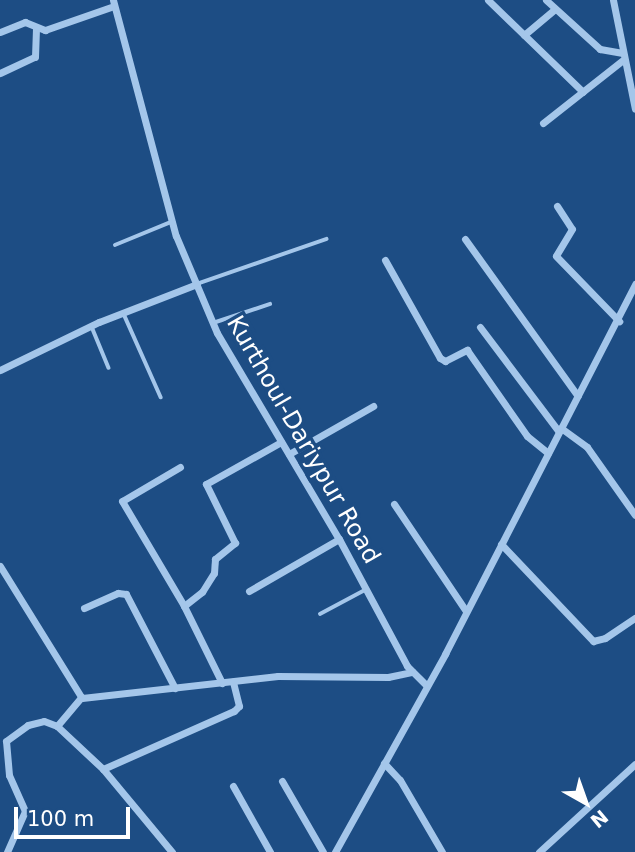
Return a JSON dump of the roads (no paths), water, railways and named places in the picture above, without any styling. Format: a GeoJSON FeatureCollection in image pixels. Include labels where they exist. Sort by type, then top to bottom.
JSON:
{"type":"FeatureCollection","features":[{"type":"Feature","properties":{"kind":"street"},"geometry":{"type":"LineString","coordinates":[[488,0],[583,92]]}},
{"type":"Feature","properties":{"kind":"street"},"geometry":{"type":"LineString","coordinates":[[546,0],[600,49],[623,56]]}},
{"type":"Feature","properties":{"kind":"street"},"geometry":{"type":"LineString","coordinates":[[612,0],[635,109]]}},
{"type":"Feature","properties":{"kind":"street"},"geometry":{"type":"LineString","coordinates":[[36,29],[114,3]]}},
{"type":"Feature","properties":{"kind":"street","name":"Kurthoul-Dariypur Road"},"geometry":{"type":"LineString","coordinates":[[114,3],[173,222],[213,323],[339,539],[412,672],[427,686]]}},
{"type":"Feature","properties":{"kind":"street"},"geometry":{"type":"LineString","coordinates":[[524,35],[555,9]]}},
{"type":"Feature","properties":{"kind":"street"},"geometry":{"type":"LineString","coordinates":[[0,32],[25,22],[36,29]]}},
{"type":"Feature","properties":{"kind":"street"},"geometry":{"type":"LineString","coordinates":[[0,73],[35,57],[36,29]]}},
{"type":"Feature","properties":{"kind":"street"},"geometry":{"type":"LineString","coordinates":[[543,123],[623,56]]}},
{"type":"Feature","properties":{"kind":"street"},"geometry":{"type":"LineString","coordinates":[[557,206],[572,229],[556,256],[619,321]]}},
{"type":"Feature","properties":{"kind":"street"},"geometry":{"type":"LineString","coordinates":[[465,239],[578,396]]}},
{"type":"Feature","properties":{"kind":"street"},"geometry":{"type":"LineString","coordinates":[[385,260],[440,358],[468,352],[527,436],[548,453]]}},
{"type":"Feature","properties":{"kind":"street"},"geometry":{"type":"LineString","coordinates":[[0,370],[91,325],[197,284]]}},
{"type":"Feature","properties":{"kind":"street"},"geometry":{"type":"LineString","coordinates":[[345,852],[336,849],[427,686],[619,321],[635,285]]}},
{"type":"Feature","properties":{"kind":"street"},"geometry":{"type":"LineString","coordinates":[[480,327],[560,430],[587,447],[635,515]]}},
{"type":"Feature","properties":{"kind":"street"},"geometry":{"type":"LineString","coordinates":[[289,454],[373,406]]}},
{"type":"Feature","properties":{"kind":"street"},"geometry":{"type":"LineString","coordinates":[[184,606],[202,592],[215,571],[215,559],[235,543],[206,484],[281,442]]}},
{"type":"Feature","properties":{"kind":"street"},"geometry":{"type":"LineString","coordinates":[[180,467],[122,501],[184,606],[222,683]]}},
{"type":"Feature","properties":{"kind":"street"},"geometry":{"type":"LineString","coordinates":[[394,504],[466,611]]}},
{"type":"Feature","properties":{"kind":"street"},"geometry":{"type":"LineString","coordinates":[[248,591],[339,539]]}},
{"type":"Feature","properties":{"kind":"street"},"geometry":{"type":"LineString","coordinates":[[501,544],[593,641],[605,638],[635,618]]}},
{"type":"Feature","properties":{"kind":"street"},"geometry":{"type":"LineString","coordinates":[[0,566],[54,646],[81,697]]}},
{"type":"Feature","properties":{"kind":"street"},"geometry":{"type":"LineString","coordinates":[[83,608],[118,593],[126,594],[175,688]]}},
{"type":"Feature","properties":{"kind":"street"},"geometry":{"type":"LineString","coordinates":[[57,726],[81,697],[298,675],[388,677],[412,672]]}},
{"type":"Feature","properties":{"kind":"street"},"geometry":{"type":"LineString","coordinates":[[103,769],[234,711],[239,706],[233,682]]}},
{"type":"Feature","properties":{"kind":"street"},"geometry":{"type":"LineString","coordinates":[[7,852],[25,811],[9,775],[6,741],[39,721],[57,726],[103,769],[172,852]]}},
{"type":"Feature","properties":{"kind":"street"},"geometry":{"type":"LineString","coordinates":[[384,763],[400,780],[442,852]]}},
{"type":"Feature","properties":{"kind":"street"},"geometry":{"type":"LineString","coordinates":[[539,852],[635,764]]}},
{"type":"Feature","properties":{"kind":"street"},"geometry":{"type":"LineString","coordinates":[[282,781],[323,852]]}},
{"type":"Feature","properties":{"kind":"street"},"geometry":{"type":"LineString","coordinates":[[233,786],[270,852]]}},
{"type":"Feature","properties":{"kind":"lane"},"geometry":{"type":"LineString","coordinates":[[115,245],[173,222]]}},
{"type":"Feature","properties":{"kind":"lane"},"geometry":{"type":"LineString","coordinates":[[197,284],[326,239]]}},
{"type":"Feature","properties":{"kind":"lane"},"geometry":{"type":"LineString","coordinates":[[213,323],[270,304]]}},
{"type":"Feature","properties":{"kind":"lane"},"geometry":{"type":"LineString","coordinates":[[123,312],[161,397]]}},
{"type":"Feature","properties":{"kind":"lane"},"geometry":{"type":"LineString","coordinates":[[91,325],[109,368]]}},
{"type":"Feature","properties":{"kind":"lane"},"geometry":{"type":"LineString","coordinates":[[320,614],[367,590]]}}]}
